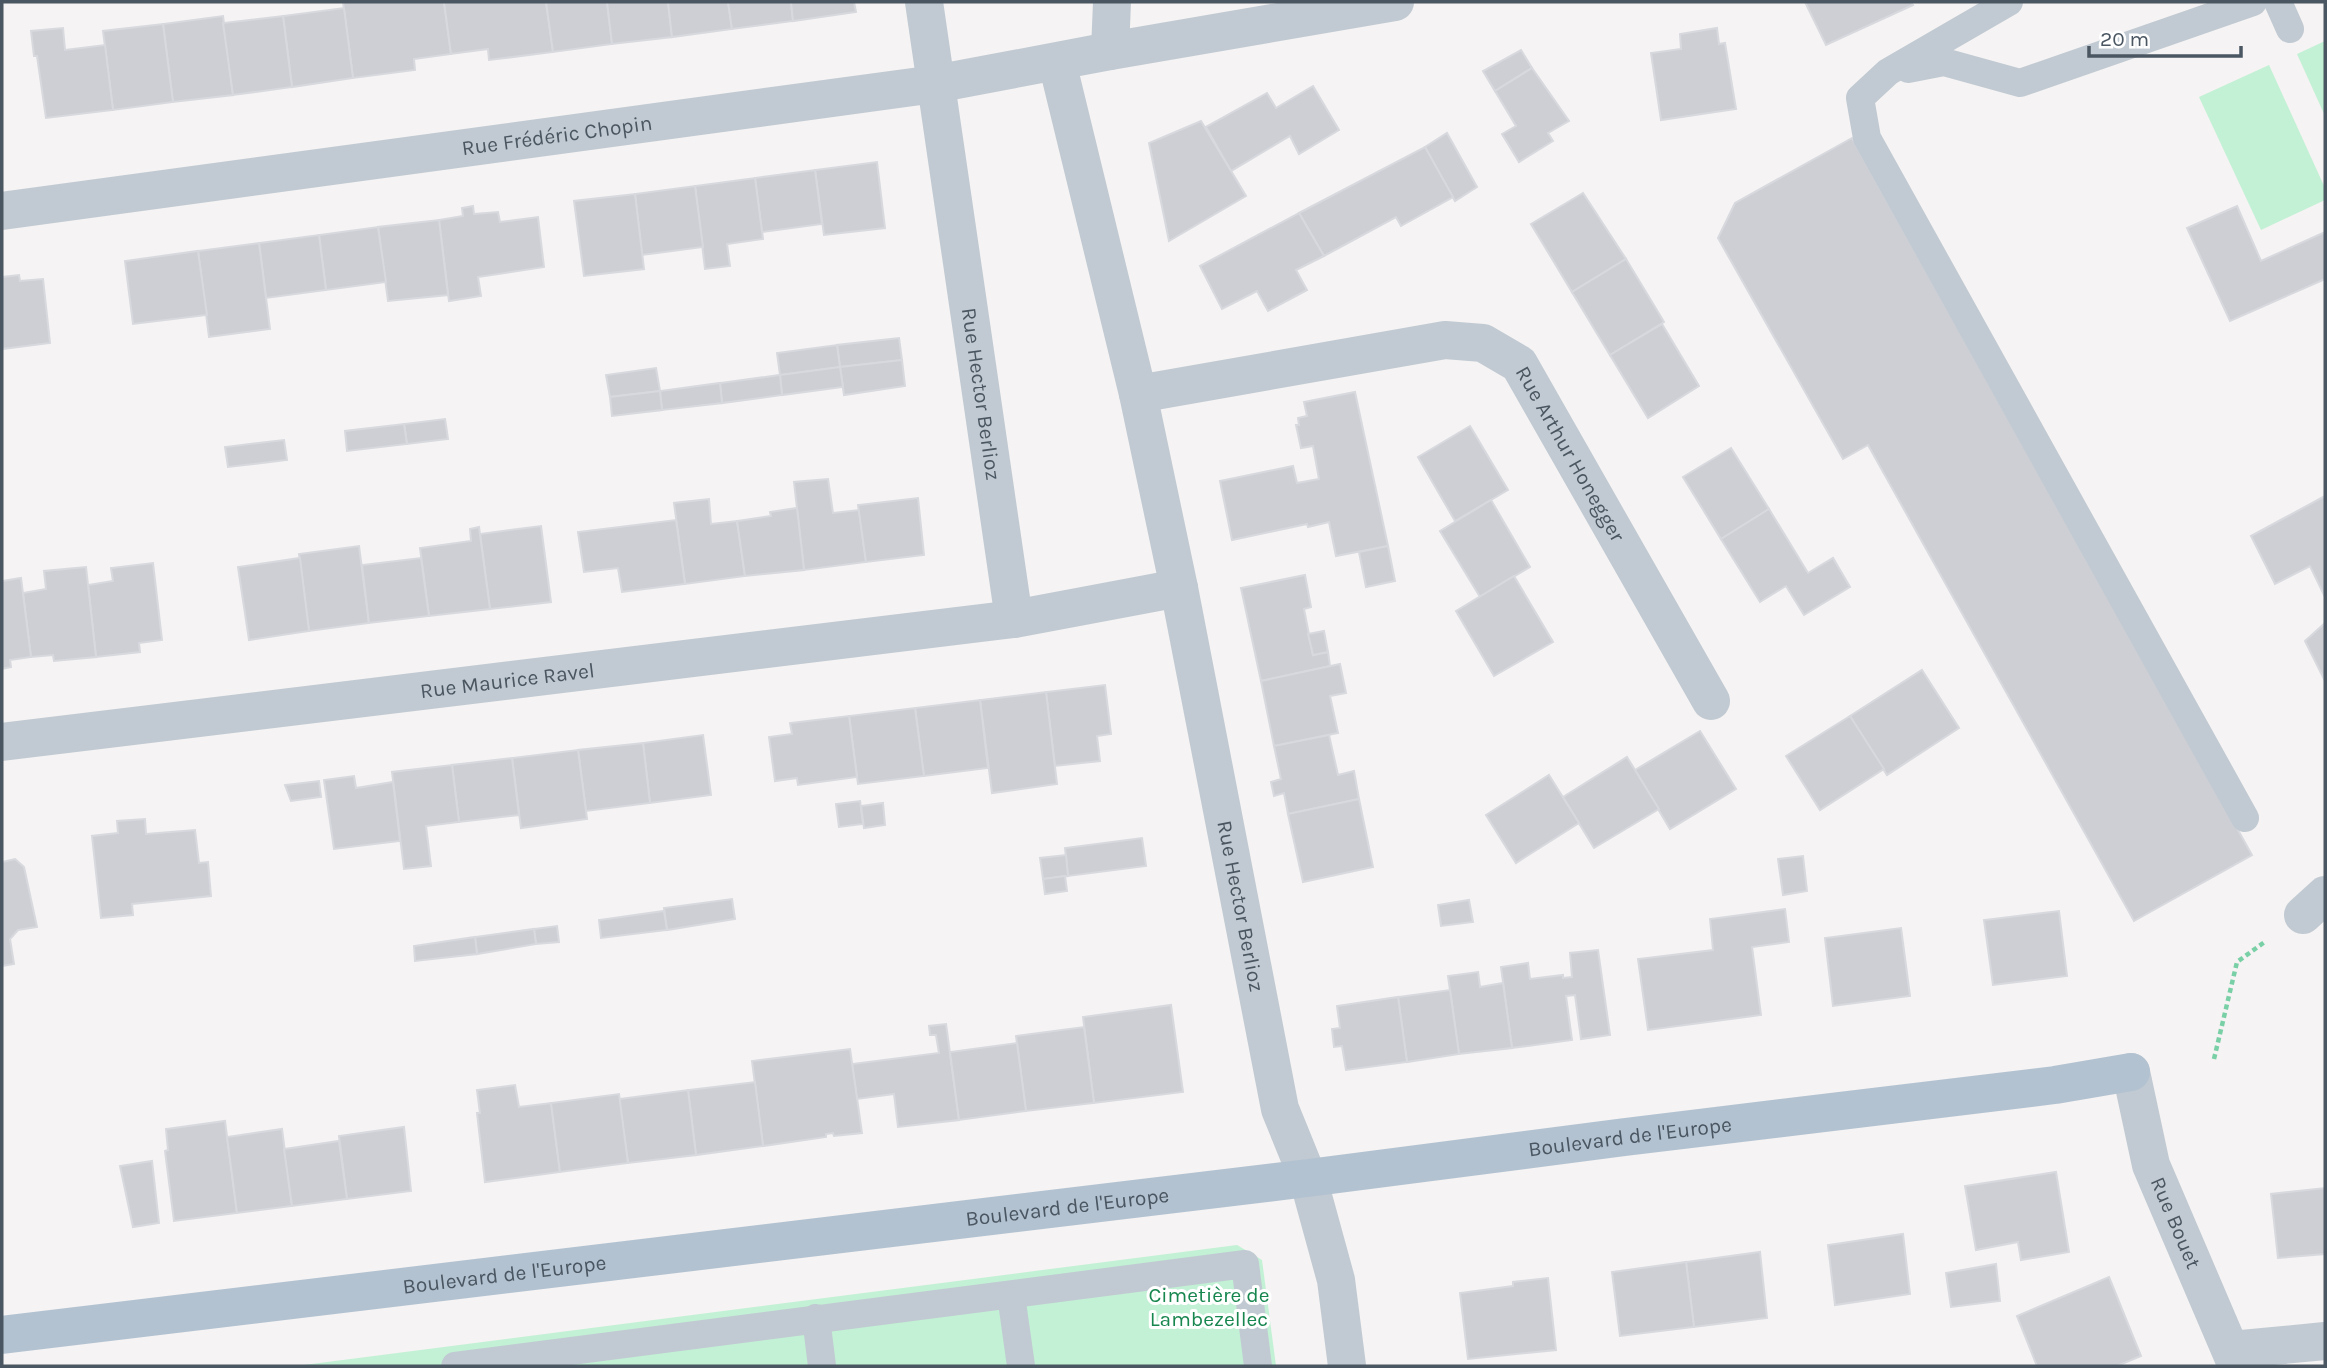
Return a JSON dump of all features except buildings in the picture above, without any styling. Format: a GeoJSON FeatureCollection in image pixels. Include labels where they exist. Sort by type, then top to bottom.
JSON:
{"type":"FeatureCollection","features":[{"type":"Feature","properties":{"kind":"main road","name":"Boulevard de l'Europe"},"geometry":{"type":"LineString","coordinates":[[2,1335],[1308,1178],[2055,1085],[2131,1072]]}},
{"type":"Feature","properties":{"kind":"street","name":"Rue Hector Berlioz"},"geometry":{"type":"LineString","coordinates":[[924,2],[1014,619]]}},
{"type":"Feature","properties":{"kind":"street"},"geometry":{"type":"LineString","coordinates":[[1110,51],[1112,2]]}},
{"type":"Feature","properties":{"kind":"street","name":"Rue Frédéric Chopin"},"geometry":{"type":"LineString","coordinates":[[2,211],[935,84],[1395,2]]}},
{"type":"Feature","properties":{"kind":"street","name":"Rue Hector Berlioz"},"geometry":{"type":"LineString","coordinates":[[1057,62],[1138,394],[1179,588],[1277,1097],[1308,1178],[1336,1280],[1347,1366]]}},
{"type":"Feature","properties":{"kind":"street","name":"Rue Arthur Honegger"},"geometry":{"type":"LineString","coordinates":[[1138,394],[1445,340],[1483,343],[1519,363],[1711,701]]}},
{"type":"Feature","properties":{"kind":"street"},"geometry":{"type":"LineString","coordinates":[[1014,619],[1179,588]]}},
{"type":"Feature","properties":{"kind":"street","name":"Rue Maurice Ravel"},"geometry":{"type":"LineString","coordinates":[[2,742],[1014,619]]}},
{"type":"Feature","properties":{"kind":"street","name":"Rue Bouet"},"geometry":{"type":"LineString","coordinates":[[2131,1072],[2151,1165],[2234,1358]]}},
{"type":"Feature","properties":{"kind":"street"},"geometry":{"type":"LineString","coordinates":[[2234,1358],[2325,1341]]}},
{"type":"Feature","properties":{"kind":"lane"},"geometry":{"type":"LineString","coordinates":[[2009,2],[1888,72],[1860,98],[1867,138],[2245,818]]}},
{"type":"Feature","properties":{"kind":"lane"},"geometry":{"type":"LineString","coordinates":[[1888,72],[1944,62],[2020,83],[2253,2]]}},
{"type":"Feature","properties":{"kind":"lane"},"geometry":{"type":"LineString","coordinates":[[2278,2],[2290,29]]}},
{"type":"Feature","properties":{"kind":"lane"},"geometry":{"type":"LineString","coordinates":[[455,1366],[608,1356],[816,1318],[1245,1264],[1258,1366]]}},
{"type":"Feature","properties":{"kind":"lane"},"geometry":{"type":"LineString","coordinates":[[1011,1295],[1021,1366]]}},
{"type":"Feature","properties":{"kind":"lane"},"geometry":{"type":"LineString","coordinates":[[816,1318],[822,1366]]}},
{"type":"Feature","properties":{"kind":"path"},"geometry":{"type":"LineString","coordinates":[[2214,1059],[2237,962],[2314,905]]}},
{"type":"Feature","properties":{"kind":"green space"},"geometry":{"type":"Polygon","coordinates":[[[2325,41],[2325,116],[2297,54],[2325,41]]]}},
{"type":"Feature","properties":{"kind":"green space"},"geometry":{"type":"Polygon","coordinates":[[[2269,65],[2325,188],[2325,200],[2261,230],[2199,97],[2269,65]]]}},
{"type":"Feature","properties":{"kind":"green space","name":"Cimetière de Lambezellec"},"geometry":{"type":"Polygon","coordinates":[[[1237,1245],[1262,1260],[1276,1366],[296,1366],[1237,1245]]]}}]}
